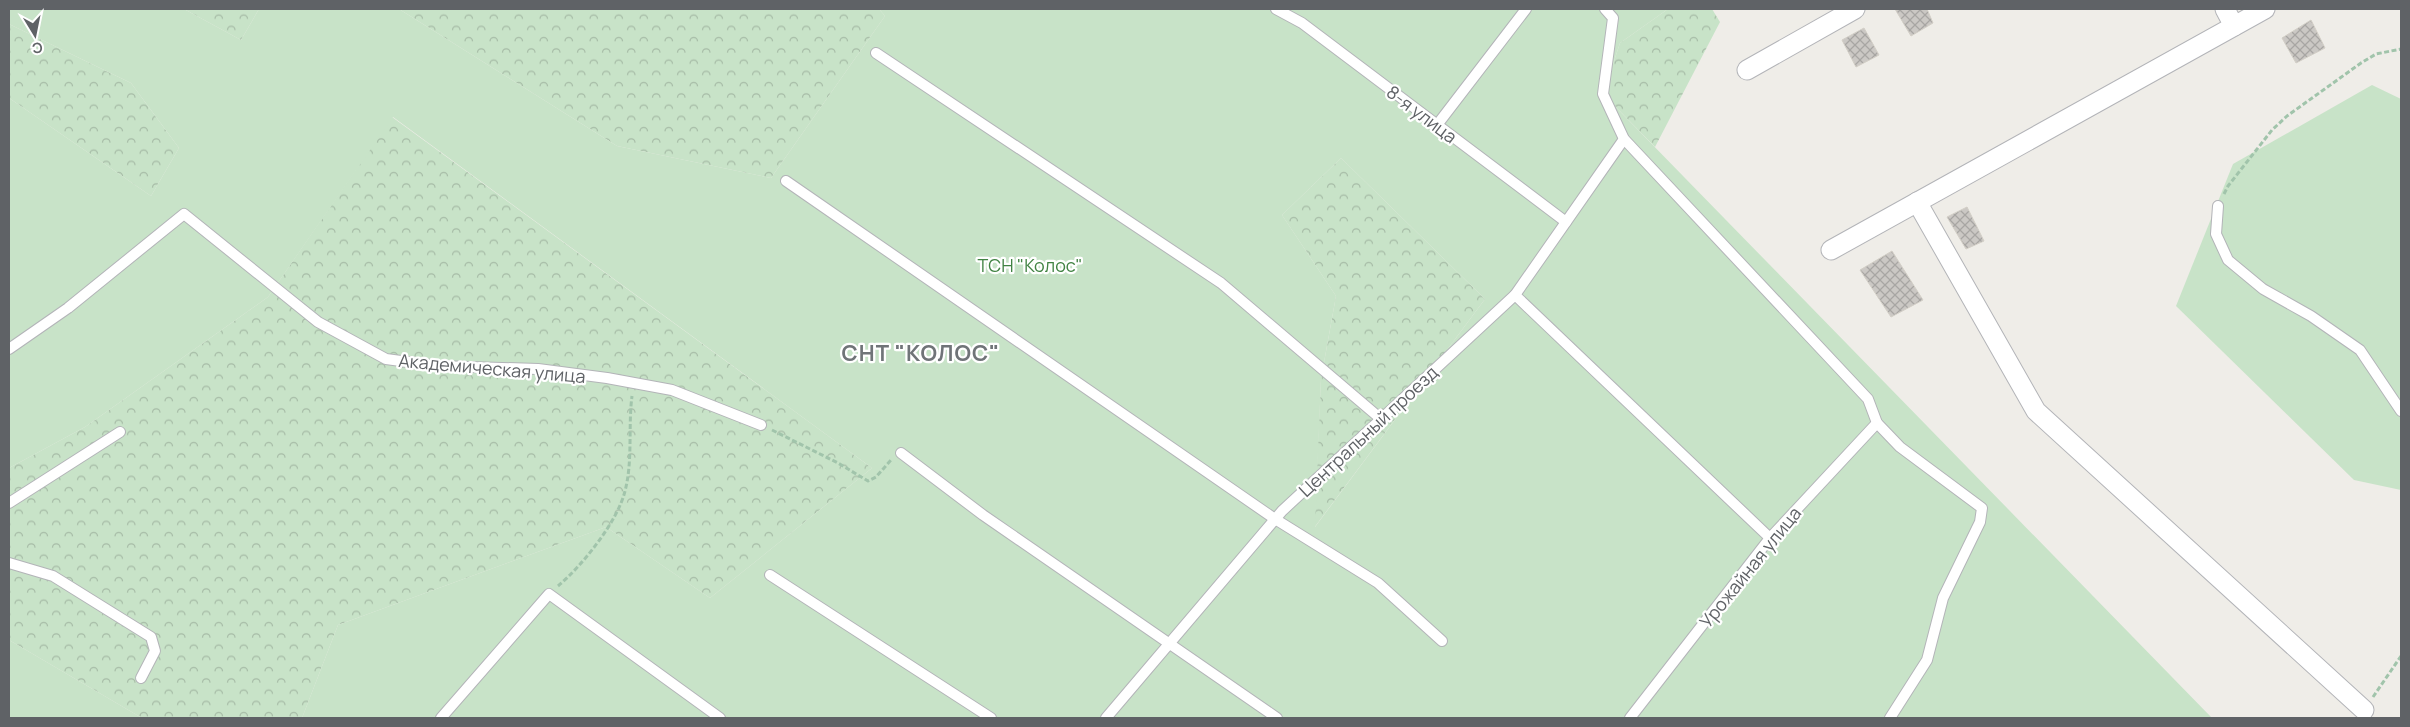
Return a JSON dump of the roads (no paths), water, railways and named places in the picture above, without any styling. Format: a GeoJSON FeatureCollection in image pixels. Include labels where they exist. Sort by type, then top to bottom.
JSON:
{"type":"FeatureCollection","features":[{"type":"Feature","properties":{"kind":"street"},"geometry":{"type":"LineString","coordinates":[[1747,70],[1855,9]]}},
{"type":"Feature","properties":{"kind":"street"},"geometry":{"type":"LineString","coordinates":[[2224,9],[2234,26]]}},
{"type":"Feature","properties":{"kind":"street"},"geometry":{"type":"LineString","coordinates":[[1832,250],[2265,9]]}},
{"type":"Feature","properties":{"kind":"street"},"geometry":{"type":"LineString","coordinates":[[1917,202],[2036,410],[2364,710]]}},
{"type":"Feature","properties":{"kind":"lane","name":"8-я улица"},"geometry":{"type":"LineString","coordinates":[[1276,9],[1302,23],[1566,222]]}},
{"type":"Feature","properties":{"kind":"lane"},"geometry":{"type":"LineString","coordinates":[[1437,125],[1526,9]]}},
{"type":"Feature","properties":{"kind":"lane"},"geometry":{"type":"LineString","coordinates":[[1605,9],[1613,18],[1603,94],[1624,139],[1868,399],[1877,422],[1900,447],[1982,508],[1980,522],[1943,598],[1927,660],[1890,718]]}},
{"type":"Feature","properties":{"kind":"lane"},"geometry":{"type":"LineString","coordinates":[[876,53],[1221,283],[1381,419]]}},
{"type":"Feature","properties":{"kind":"lane","name":"Центральный проезд"},"geometry":{"type":"LineString","coordinates":[[1106,718],[1275,519],[1515,295],[1624,139]]}},
{"type":"Feature","properties":{"kind":"lane"},"geometry":{"type":"LineString","coordinates":[[786,181],[1275,519],[1378,583],[1442,641]]}},
{"type":"Feature","properties":{"kind":"lane"},"geometry":{"type":"LineString","coordinates":[[2218,206],[2216,234],[2228,260],[2263,289],[2310,316],[2360,350],[2401,411]]}},
{"type":"Feature","properties":{"kind":"lane","name":"Академическая улица"},"geometry":{"type":"LineString","coordinates":[[9,349],[68,308],[184,214],[318,322],[386,359],[438,366],[538,369],[634,383],[672,390],[761,425]]}},
{"type":"Feature","properties":{"kind":"lane"},"geometry":{"type":"LineString","coordinates":[[1515,295],[1770,538]]}},
{"type":"Feature","properties":{"kind":"lane","name":"Урожайная улица"},"geometry":{"type":"LineString","coordinates":[[1630,718],[1770,538],[1877,422]]}},
{"type":"Feature","properties":{"kind":"lane"},"geometry":{"type":"LineString","coordinates":[[9,503],[120,432]]}},
{"type":"Feature","properties":{"kind":"lane"},"geometry":{"type":"LineString","coordinates":[[902,453],[983,515],[1168,645],[1277,718]]}},
{"type":"Feature","properties":{"kind":"lane"},"geometry":{"type":"LineString","coordinates":[[9,563],[53,576],[151,637],[156,652],[141,678]]}},
{"type":"Feature","properties":{"kind":"lane"},"geometry":{"type":"LineString","coordinates":[[770,575],[991,718]]}},
{"type":"Feature","properties":{"kind":"lane"},"geometry":{"type":"LineString","coordinates":[[441,718],[549,594],[720,718]]}},
{"type":"Feature","properties":{"kind":"district","name":"СНТ \"КОЛОС\""},"geometry":{"type":"Point","coordinates":[921,353]}},
{"type":"Feature","properties":{"kind":"park label","name":"ТСН \"Колос\""},"geometry":{"type":"Point","coordinates":[1030,265]}}]}
